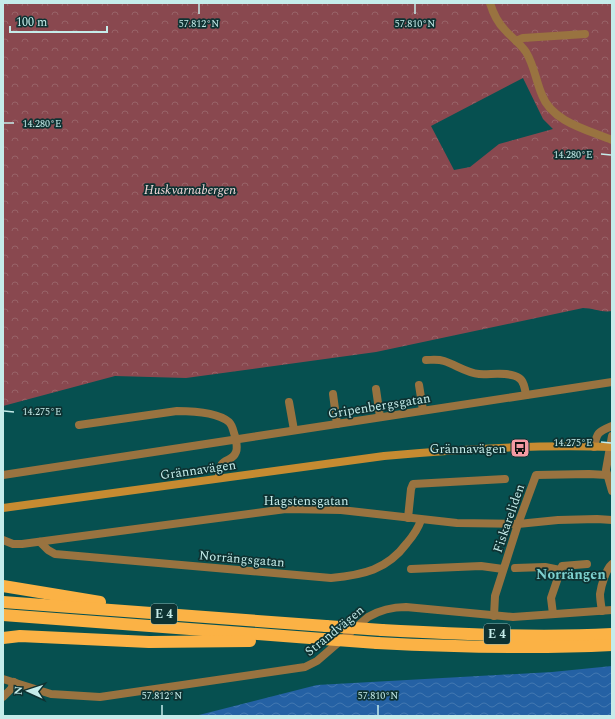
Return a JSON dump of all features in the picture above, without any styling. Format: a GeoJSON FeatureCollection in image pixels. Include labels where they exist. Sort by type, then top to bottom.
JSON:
{"type":"FeatureCollection","features":[{"type":"Feature","properties":{"kind":"highway"},"geometry":{"type":"LineString","coordinates":[[3,586],[176,615]]}},
{"type":"Feature","properties":{"kind":"highway","name":"E 4"},"geometry":{"type":"LineString","coordinates":[[3,602],[445,634],[612,634]]}},
{"type":"Feature","properties":{"kind":"highway","name":"E 4"},"geometry":{"type":"LineString","coordinates":[[3,615],[377,643],[444,646],[612,645]]}},
{"type":"Feature","properties":{"kind":"highway"},"geometry":{"type":"LineString","coordinates":[[3,638],[20,636],[149,642],[323,639]]}},
{"type":"Feature","properties":{"kind":"main road","name":"Grännavägen"},"geometry":{"type":"LineString","coordinates":[[3,508],[384,456],[504,448],[611,447]]}},
{"type":"Feature","properties":{"kind":"street"},"geometry":{"type":"LineString","coordinates":[[490,3],[498,21],[504,29],[522,46],[530,59],[542,97],[550,109],[559,117],[572,124],[612,140]]}},
{"type":"Feature","properties":{"kind":"street"},"geometry":{"type":"LineString","coordinates":[[516,41],[523,38],[585,34]]}},
{"type":"Feature","properties":{"kind":"street"},"geometry":{"type":"LineString","coordinates":[[426,360],[444,361],[471,373],[514,376],[520,378],[523,382],[526,395]]}},
{"type":"Feature","properties":{"kind":"street","name":"Gripenbergsgatan"},"geometry":{"type":"LineString","coordinates":[[3,475],[612,382]]}},
{"type":"Feature","properties":{"kind":"street"},"geometry":{"type":"LineString","coordinates":[[419,385],[423,410]]}},
{"type":"Feature","properties":{"kind":"street"},"geometry":{"type":"LineString","coordinates":[[376,389],[380,417]]}},
{"type":"Feature","properties":{"kind":"street"},"geometry":{"type":"LineString","coordinates":[[332,394],[337,424]]}},
{"type":"Feature","properties":{"kind":"street"},"geometry":{"type":"LineString","coordinates":[[289,402],[294,430]]}},
{"type":"Feature","properties":{"kind":"street"},"geometry":{"type":"LineString","coordinates":[[79,425],[165,412],[192,411],[220,417],[232,426],[236,452],[222,464],[219,469],[219,478]]}},
{"type":"Feature","properties":{"kind":"street"},"geometry":{"type":"LineString","coordinates":[[594,447],[598,433],[612,426]]}},
{"type":"Feature","properties":{"kind":"street"},"geometry":{"type":"LineString","coordinates":[[612,436],[606,470],[612,491]]}},
{"type":"Feature","properties":{"kind":"street","name":"Fiskareliden"},"geometry":{"type":"LineString","coordinates":[[494,616],[495,596],[518,524],[536,475],[607,475]]}},
{"type":"Feature","properties":{"kind":"street"},"geometry":{"type":"LineString","coordinates":[[408,518],[411,489],[413,484],[505,479]]}},
{"type":"Feature","properties":{"kind":"street","name":"Hagstensgatan"},"geometry":{"type":"LineString","coordinates":[[3,540],[13,544],[40,542],[286,509],[341,510],[457,523],[518,524],[558,520],[612,520]]}},
{"type":"Feature","properties":{"kind":"street","name":"Norrängsgatan"},"geometry":{"type":"LineString","coordinates":[[40,542],[48,550],[55,554],[331,578],[364,573],[378,569],[390,562],[402,550],[418,529],[421,520]]}},
{"type":"Feature","properties":{"kind":"street"},"geometry":{"type":"LineString","coordinates":[[553,614],[551,598],[562,566],[587,564]]}},
{"type":"Feature","properties":{"kind":"street"},"geometry":{"type":"LineString","coordinates":[[602,611],[600,594],[609,566],[612,564]]}},
{"type":"Feature","properties":{"kind":"street","name":"Fiskareliden"},"geometry":{"type":"LineString","coordinates":[[412,568],[481,566],[503,570]]}},
{"type":"Feature","properties":{"kind":"street"},"geometry":{"type":"LineString","coordinates":[[515,568],[545,567],[560,570]]}},
{"type":"Feature","properties":{"kind":"street","name":"Strandvägen"},"geometry":{"type":"LineString","coordinates":[[3,679],[51,694],[100,697],[305,667],[317,661],[368,617],[384,609],[406,607],[513,617],[612,610]]}},
{"type":"Feature","properties":{"kind":"street"},"geometry":{"type":"LineString","coordinates":[[3,697],[11,689],[14,682]]}},
{"type":"Feature","properties":{"kind":"green space","name":"Huskvarnabergen"},"geometry":{"type":"Polygon","coordinates":[[[3,3],[612,3],[612,311],[583,308],[376,352],[186,378],[115,376],[3,406],[3,3]],[[523,78],[431,126],[454,170],[470,167],[499,144],[553,129],[543,119],[523,78]]]}},
{"type":"Feature","properties":{"kind":"water"},"geometry":{"type":"Polygon","coordinates":[[[612,666],[612,716],[195,716],[317,685],[552,672],[612,666]]]}},
{"type":"Feature","properties":{"kind":"place","name":"Grännavägen"},"geometry":{"type":"Point","coordinates":[520,448]}},
{"type":"Feature","properties":{"kind":"district","name":"Norrängen"},"geometry":{"type":"Point","coordinates":[571,574]}}]}
